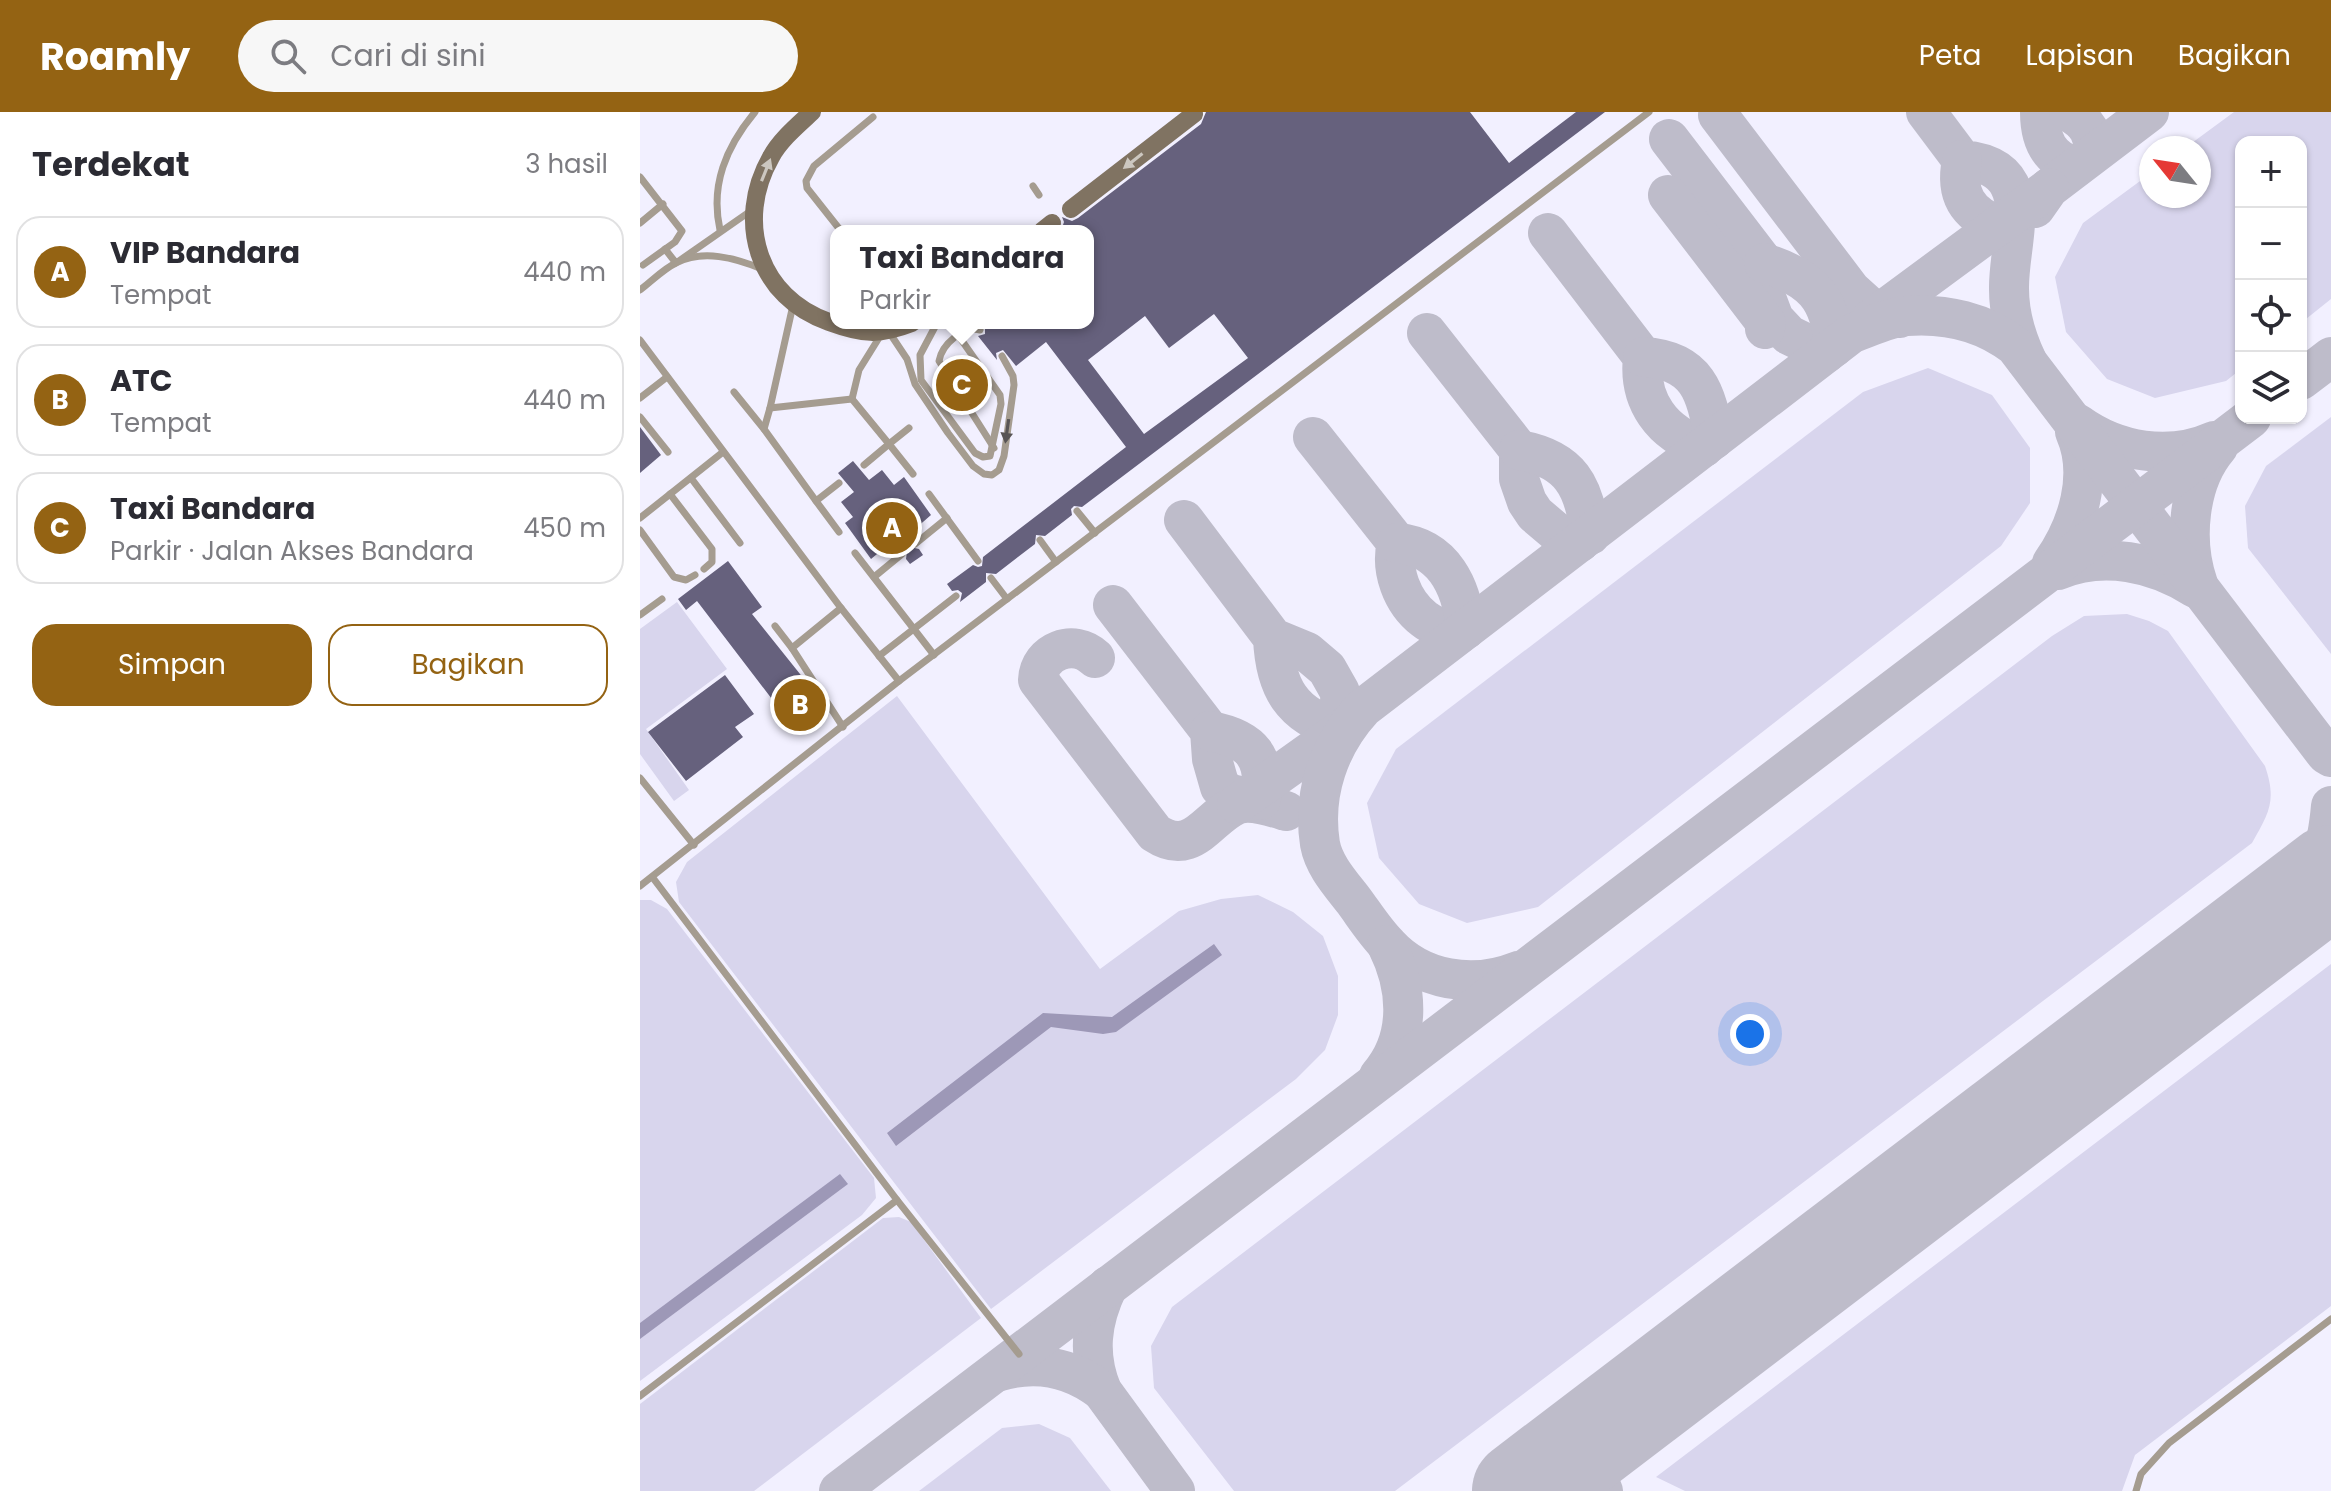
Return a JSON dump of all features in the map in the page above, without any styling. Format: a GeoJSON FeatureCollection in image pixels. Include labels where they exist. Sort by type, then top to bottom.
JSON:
{"type":"FeatureCollection","features":[{"type":"Feature","properties":{"kind":"street"},"geometry":{"type":"LineString","coordinates":[[812,112],[771,157],[759,186],[755,209],[757,249],[765,271],[778,290],[793,305],[830,322]]}},
{"type":"Feature","properties":{"kind":"street"},"geometry":{"type":"LineString","coordinates":[[1071,209],[1194,114]]}},
{"type":"Feature","properties":{"kind":"street"},"geometry":{"type":"LineString","coordinates":[[861,329],[886,332],[895,329]]}},
{"type":"Feature","properties":{"kind":"lane"},"geometry":{"type":"LineString","coordinates":[[720,230],[716,197],[723,163],[739,132],[755,112]]}},
{"type":"Feature","properties":{"kind":"lane"},"geometry":{"type":"LineString","coordinates":[[640,886],[899,681],[1649,112]]}},
{"type":"Feature","properties":{"kind":"lane"},"geometry":{"type":"LineString","coordinates":[[836,225],[807,188],[806,181],[814,166],[873,117]]}},
{"type":"Feature","properties":{"kind":"lane"},"geometry":{"type":"LineString","coordinates":[[640,177],[682,231],[675,242],[643,265]]}},
{"type":"Feature","properties":{"kind":"lane"},"geometry":{"type":"LineString","coordinates":[[1033,186],[1039,195]]}},
{"type":"Feature","properties":{"kind":"lane"},"geometry":{"type":"LineString","coordinates":[[640,223],[663,204]]}},
{"type":"Feature","properties":{"kind":"lane"},"geometry":{"type":"LineString","coordinates":[[640,290],[720,230],[755,209]]}},
{"type":"Feature","properties":{"kind":"lane"},"geometry":{"type":"LineString","coordinates":[[665,249],[676,263]]}},
{"type":"Feature","properties":{"kind":"lane"},"geometry":{"type":"LineString","coordinates":[[676,263],[725,256],[765,271]]}},
{"type":"Feature","properties":{"kind":"lane"},"geometry":{"type":"LineString","coordinates":[[764,429],[793,305]]}},
{"type":"Feature","properties":{"kind":"lane"},"geometry":{"type":"LineString","coordinates":[[934,329],[920,355],[921,380],[975,453],[990,456],[994,448],[1000,395],[958,335]]}},
{"type":"Feature","properties":{"kind":"lane"},"geometry":{"type":"LineString","coordinates":[[980,330],[966,329],[958,335],[941,351],[939,361],[994,448]]}},
{"type":"Feature","properties":{"kind":"lane"},"geometry":{"type":"LineString","coordinates":[[852,399],[859,370],[886,332],[907,359],[915,384],[948,433],[973,466],[984,474],[992,475],[999,470],[1004,456],[1014,385],[1013,376],[1002,356]]}},
{"type":"Feature","properties":{"kind":"lane"},"geometry":{"type":"LineString","coordinates":[[640,340],[899,681]]}},
{"type":"Feature","properties":{"kind":"lane"},"geometry":{"type":"LineString","coordinates":[[640,398],[667,377]]}},
{"type":"Feature","properties":{"kind":"lane"},"geometry":{"type":"LineString","coordinates":[[734,392],[839,532]]}},
{"type":"Feature","properties":{"kind":"lane"},"geometry":{"type":"LineString","coordinates":[[770,408],[852,399]]}},
{"type":"Feature","properties":{"kind":"lane"},"geometry":{"type":"LineString","coordinates":[[852,399],[913,474]]}},
{"type":"Feature","properties":{"kind":"lane"},"geometry":{"type":"LineString","coordinates":[[640,417],[668,452]]}},
{"type":"Feature","properties":{"kind":"lane"},"geometry":{"type":"LineString","coordinates":[[864,465],[909,428]]}},
{"type":"Feature","properties":{"kind":"lane"},"geometry":{"type":"LineString","coordinates":[[640,518],[723,452]]}},
{"type":"Feature","properties":{"kind":"lane"},"geometry":{"type":"LineString","coordinates":[[691,478],[740,543]]}},
{"type":"Feature","properties":{"kind":"lane"},"geometry":{"type":"LineString","coordinates":[[816,501],[839,483]]}},
{"type":"Feature","properties":{"kind":"lane"},"geometry":{"type":"LineString","coordinates":[[670,494],[712,549],[712,562],[704,569]]}},
{"type":"Feature","properties":{"kind":"lane"},"geometry":{"type":"LineString","coordinates":[[929,494],[978,561]]}},
{"type":"Feature","properties":{"kind":"lane"},"geometry":{"type":"LineString","coordinates":[[1077,511],[1095,533]]}},
{"type":"Feature","properties":{"kind":"lane"},"geometry":{"type":"LineString","coordinates":[[915,544],[947,518]]}},
{"type":"Feature","properties":{"kind":"lane"},"geometry":{"type":"LineString","coordinates":[[640,530],[674,577],[686,580],[695,575]]}},
{"type":"Feature","properties":{"kind":"lane"},"geometry":{"type":"LineString","coordinates":[[1040,540],[1056,562]]}},
{"type":"Feature","properties":{"kind":"lane"},"geometry":{"type":"LineString","coordinates":[[855,553],[934,655]]}},
{"type":"Feature","properties":{"kind":"lane"},"geometry":{"type":"LineString","coordinates":[[874,577],[902,554]]}},
{"type":"Feature","properties":{"kind":"lane"},"geometry":{"type":"LineString","coordinates":[[991,578],[1007,599]]}},
{"type":"Feature","properties":{"kind":"lane"},"geometry":{"type":"LineString","coordinates":[[879,656],[956,596]]}},
{"type":"Feature","properties":{"kind":"lane"},"geometry":{"type":"LineString","coordinates":[[640,615],[662,599]]}},
{"type":"Feature","properties":{"kind":"lane"},"geometry":{"type":"LineString","coordinates":[[792,648],[841,608]]}},
{"type":"Feature","properties":{"kind":"lane"},"geometry":{"type":"LineString","coordinates":[[775,626],[843,727]]}},
{"type":"Feature","properties":{"kind":"lane"},"geometry":{"type":"LineString","coordinates":[[640,778],[694,845]]}},
{"type":"Feature","properties":{"kind":"lane"},"geometry":{"type":"LineString","coordinates":[[653,878],[897,1200],[1019,1354]]}},
{"type":"Feature","properties":{"kind":"lane"},"geometry":{"type":"LineString","coordinates":[[640,1396],[897,1200]]}},
{"type":"Feature","properties":{"kind":"lane"},"geometry":{"type":"LineString","coordinates":[[2136,1491],[2141,1474],[2162,1448],[2331,1319]]}},
{"type":"Feature","properties":{"kind":"shaded area"},"geometry":{"type":"Polygon","coordinates":[[[2234,112],[2331,112],[2331,299],[2307,318],[2307,136],[2235,136],[2235,374],[2226,381],[2155,398],[2107,379],[2066,332],[2055,277],[2083,223],[2139,182],[2139,208],[2211,208],[2211,136],[2201,136],[2234,112]]]}},
{"type":"Feature","properties":{"kind":"shaded area"},"geometry":{"type":"Polygon","coordinates":[[[1928,368],[1992,395],[2030,448],[2030,503],[2001,546],[1538,907],[1467,923],[1419,904],[1379,858],[1367,803],[1396,749],[1863,392],[1928,368]]]}},
{"type":"Feature","properties":{"kind":"shaded area"},"geometry":{"type":"Polygon","coordinates":[[[2331,417],[2331,654],[2248,548],[2245,506],[2266,466],[2331,417]]]}},
{"type":"Feature","properties":{"kind":"shaded area"},"geometry":{"type":"Polygon","coordinates":[[[677,602],[727,669],[646,729],[689,790],[674,801],[640,754],[640,629],[677,602]]]}},
{"type":"Feature","properties":{"kind":"shaded area"},"geometry":{"type":"Polygon","coordinates":[[[2127,614],[2168,631],[2265,766],[2271,798],[2252,843],[1395,1491],[1234,1491],[1154,1388],[1151,1346],[1172,1307],[2052,636],[2084,616],[2127,614]]]}},
{"type":"Feature","properties":{"kind":"shaded area"},"geometry":{"type":"Polygon","coordinates":[[[897,696],[1100,969],[1179,911],[1221,899],[1258,895],[1293,912],[1323,936],[1338,976],[1338,1015],[1325,1050],[1296,1079],[991,1309],[679,902],[676,882],[687,862],[897,696]]]}},
{"type":"Feature","properties":{"kind":"shaded area"},"geometry":{"type":"Polygon","coordinates":[[[640,900],[651,900],[667,909],[874,1178],[876,1198],[862,1215],[640,1381],[640,900]]]}},
{"type":"Feature","properties":{"kind":"shaded area"},"geometry":{"type":"Polygon","coordinates":[[[1214,944],[1222,955],[1116,1032],[1103,1034],[1051,1027],[896,1146],[887,1133],[1043,1013],[1112,1017],[1214,944]]]}},
{"type":"Feature","properties":{"kind":"shaded area"},"geometry":{"type":"Polygon","coordinates":[[[2331,964],[2331,1306],[2135,1455],[2122,1491],[1685,1491],[1656,1477],[2331,964]]]}},
{"type":"Feature","properties":{"kind":"shaded area"},"geometry":{"type":"Polygon","coordinates":[[[840,1174],[848,1184],[640,1339],[640,1323],[840,1174]]]}},
{"type":"Feature","properties":{"kind":"shaded area"},"geometry":{"type":"Polygon","coordinates":[[[899,1217],[911,1222],[981,1318],[754,1491],[640,1491],[640,1404],[883,1218],[899,1217]]]}},
{"type":"Feature","properties":{"kind":"shaded area"},"geometry":{"type":"Polygon","coordinates":[[[1039,1424],[1070,1438],[1111,1491],[919,1491],[1002,1428],[1039,1424]]]}},
{"type":"Feature","properties":{"kind":"building"},"geometry":{"type":"Polygon","coordinates":[[[1206,112],[1470,112],[1509,163],[1576,112],[1605,112],[1082,507],[1074,506],[1072,515],[1045,536],[1036,535],[1035,544],[996,574],[986,573],[986,582],[960,602],[962,593],[952,591],[947,584],[973,565],[982,566],[983,557],[1126,447],[1046,342],[1016,366],[1003,350],[996,353],[997,360],[978,336],[985,334],[985,329],[1094,329],[1094,225],[1063,225],[1062,217],[1072,221],[1201,124],[1206,112]],[[1214,314],[1169,348],[1145,316],[1088,360],[1144,434],[1248,358],[1214,314]]]}},
{"type":"Feature","properties":{"kind":"building"},"geometry":{"type":"Polygon","coordinates":[[[640,427],[661,455],[640,473],[640,427]]]}},
{"type":"Feature","properties":{"kind":"building"},"geometry":{"type":"Polygon","coordinates":[[[853,461],[869,480],[882,470],[894,485],[904,477],[931,515],[908,535],[910,547],[919,549],[923,555],[910,564],[906,559],[907,551],[898,549],[895,544],[890,548],[888,545],[871,559],[845,523],[853,517],[841,502],[854,492],[838,473],[853,461]]]}},
{"type":"Feature","properties":{"kind":"building"},"geometry":{"type":"Polygon","coordinates":[[[728,561],[762,607],[752,614],[808,684],[804,686],[819,705],[796,724],[781,705],[778,707],[697,601],[686,610],[678,599],[728,561]]]}},
{"type":"Feature","properties":{"kind":"building"},"geometry":{"type":"Polygon","coordinates":[[[725,675],[754,714],[735,727],[743,737],[686,781],[648,732],[725,675]]]}},
{"type":"Feature","properties":{"kind":"taxiway"},"geometry":{"type":"LineString","coordinates":[[1926,112],[1962,160],[1987,165],[2003,176],[2012,190],[2015,228],[2009,299],[2014,326],[2027,361]]}},
{"type":"Feature","properties":{"kind":"taxiway"},"geometry":{"type":"LineString","coordinates":[[2040,112],[2048,147],[2059,159],[2076,167]]}},
{"type":"Feature","properties":{"kind":"taxiway"},"geometry":{"type":"LineString","coordinates":[[2069,112],[2088,129],[2093,140],[2093,154]]}},
{"type":"Feature","properties":{"kind":"taxiway"},"geometry":{"type":"LineString","coordinates":[[2035,208],[2049,188],[2149,112]]}},
{"type":"Feature","properties":{"kind":"taxiway"},"geometry":{"type":"LineString","coordinates":[[1718,115],[1851,290],[1872,309],[1899,318]]}},
{"type":"Feature","properties":{"kind":"taxiway"},"geometry":{"type":"LineString","coordinates":[[1669,139],[1764,263],[1765,295],[1774,319],[1789,335],[1826,353]]}},
{"type":"Feature","properties":{"kind":"taxiway"},"geometry":{"type":"LineString","coordinates":[[1962,160],[1960,183],[1966,201],[1971,209],[1999,226]]}},
{"type":"Feature","properties":{"kind":"taxiway"},"geometry":{"type":"LineString","coordinates":[[1870,320],[2049,188]]}},
{"type":"Feature","properties":{"kind":"taxiway"},"geometry":{"type":"LineString","coordinates":[[1668,195],[1766,323],[1765,329]]}},
{"type":"Feature","properties":{"kind":"taxiway"},"geometry":{"type":"LineString","coordinates":[[1548,233],[1643,357],[1645,388],[1656,414],[1676,434],[1704,447]]}},
{"type":"Feature","properties":{"kind":"taxiway"},"geometry":{"type":"LineString","coordinates":[[1764,263],[1794,275],[1816,292],[1828,315],[1834,347]]}},
{"type":"Feature","properties":{"kind":"taxiway"},"geometry":{"type":"LineString","coordinates":[[1518,971],[1483,980],[1432,974],[1401,957],[1374,929],[1325,860],[1320,844],[1321,788],[1332,754],[1341,738],[1363,708],[1851,334],[1892,319],[1921,315],[1964,321],[1990,331],[2015,346],[2331,757]]}},
{"type":"Feature","properties":{"kind":"taxiway"},"geometry":{"type":"LineString","coordinates":[[1427,333],[1519,450],[1519,479],[1535,514],[1555,531],[1580,542]]}},
{"type":"Feature","properties":{"kind":"taxiway"},"geometry":{"type":"LineString","coordinates":[[1643,357],[1676,364],[1696,382],[1708,407],[1714,439]]}},
{"type":"Feature","properties":{"kind":"taxiway"},"geometry":{"type":"LineString","coordinates":[[2307,375],[2331,357]]}},
{"type":"Feature","properties":{"kind":"taxiway"},"geometry":{"type":"LineString","coordinates":[[2078,424],[2109,441],[2144,450],[2179,451],[2214,441]]}},
{"type":"Feature","properties":{"kind":"taxiway"},"geometry":{"type":"LineString","coordinates":[[839,1491],[2243,424]]}},
{"type":"Feature","properties":{"kind":"taxiway"},"geometry":{"type":"LineString","coordinates":[[2052,563],[2076,517],[2083,483],[2081,448],[2075,432]]}},
{"type":"Feature","properties":{"kind":"taxiway"},"geometry":{"type":"LineString","coordinates":[[1313,437],[1397,543],[1397,574],[1410,604],[1428,622],[1459,634]]}},
{"type":"Feature","properties":{"kind":"taxiway"},"geometry":{"type":"LineString","coordinates":[[2198,584],[2191,549],[2191,512],[2200,477],[2218,447]]}},
{"type":"Feature","properties":{"kind":"taxiway"},"geometry":{"type":"LineString","coordinates":[[1519,450],[1551,460],[1572,478],[1584,502],[1590,535]]}},
{"type":"Feature","properties":{"kind":"taxiway"},"geometry":{"type":"LineString","coordinates":[[1184,520],[1273,638],[1307,652],[1327,669],[1340,692],[1341,730],[1310,717],[1289,697],[1277,671],[1273,638]]}},
{"type":"Feature","properties":{"kind":"taxiway"},"geometry":{"type":"LineString","coordinates":[[1397,543],[1427,552],[1448,572],[1460,599],[1466,629]]}},
{"type":"Feature","properties":{"kind":"taxiway"},"geometry":{"type":"LineString","coordinates":[[2058,570],[2093,561],[2128,562],[2163,572],[2195,588]]}},
{"type":"Feature","properties":{"kind":"taxiway"},"geometry":{"type":"LineString","coordinates":[[1113,605],[1210,731],[1212,759],[1220,787],[1231,794],[1267,802]]}},
{"type":"Feature","properties":{"kind":"taxiway"},"geometry":{"type":"LineString","coordinates":[[1095,658],[1077,649],[1059,651],[1044,662],[1038,680],[1155,833],[1168,840],[1190,839],[1241,803],[1261,804],[1286,811]]}},
{"type":"Feature","properties":{"kind":"taxiway"},"geometry":{"type":"LineString","coordinates":[[1237,804],[1345,727]]}},
{"type":"Feature","properties":{"kind":"taxiway"},"geometry":{"type":"LineString","coordinates":[[1210,731],[1237,739],[1254,753],[1262,773],[1261,800]]}},
{"type":"Feature","properties":{"kind":"taxiway"},"geometry":{"type":"LineString","coordinates":[[2292,906],[2320,860],[2331,806]]}},
{"type":"Feature","properties":{"kind":"taxiway"},"geometry":{"type":"LineString","coordinates":[[1379,1076],[1390,1061],[1402,1029],[1399,978],[1387,945]]}},
{"type":"Feature","properties":{"kind":"taxiway"},"geometry":{"type":"LineString","coordinates":[[1108,1286],[1098,1312],[1093,1338],[1097,1378],[1102,1391],[1175,1491]]}},
{"type":"Feature","properties":{"kind":"taxiway"},"geometry":{"type":"LineString","coordinates":[[997,1372],[1011,1368],[1052,1368],[1078,1376],[1102,1391]]}},
{"type":"Feature","properties":{"kind":"taxiway"},"geometry":{"type":"LineString","coordinates":[[1603,1491],[1596,1456],[1604,1439],[1628,1411]]}},
{"type":"Feature","properties":{"kind":"runway"},"geometry":{"type":"LineString","coordinates":[[1523,1491],[2331,876]]}},
{"type":"Feature","properties":{"kind":"place","name":"Taxi Bandara"},"geometry":{"type":"Point","coordinates":[962,385]}},
{"type":"Feature","properties":{"kind":"place","name":"VIP Bandara"},"geometry":{"type":"Point","coordinates":[892,528]}},
{"type":"Feature","properties":{"kind":"place","name":"ATC"},"geometry":{"type":"Point","coordinates":[800,705]}}]}
